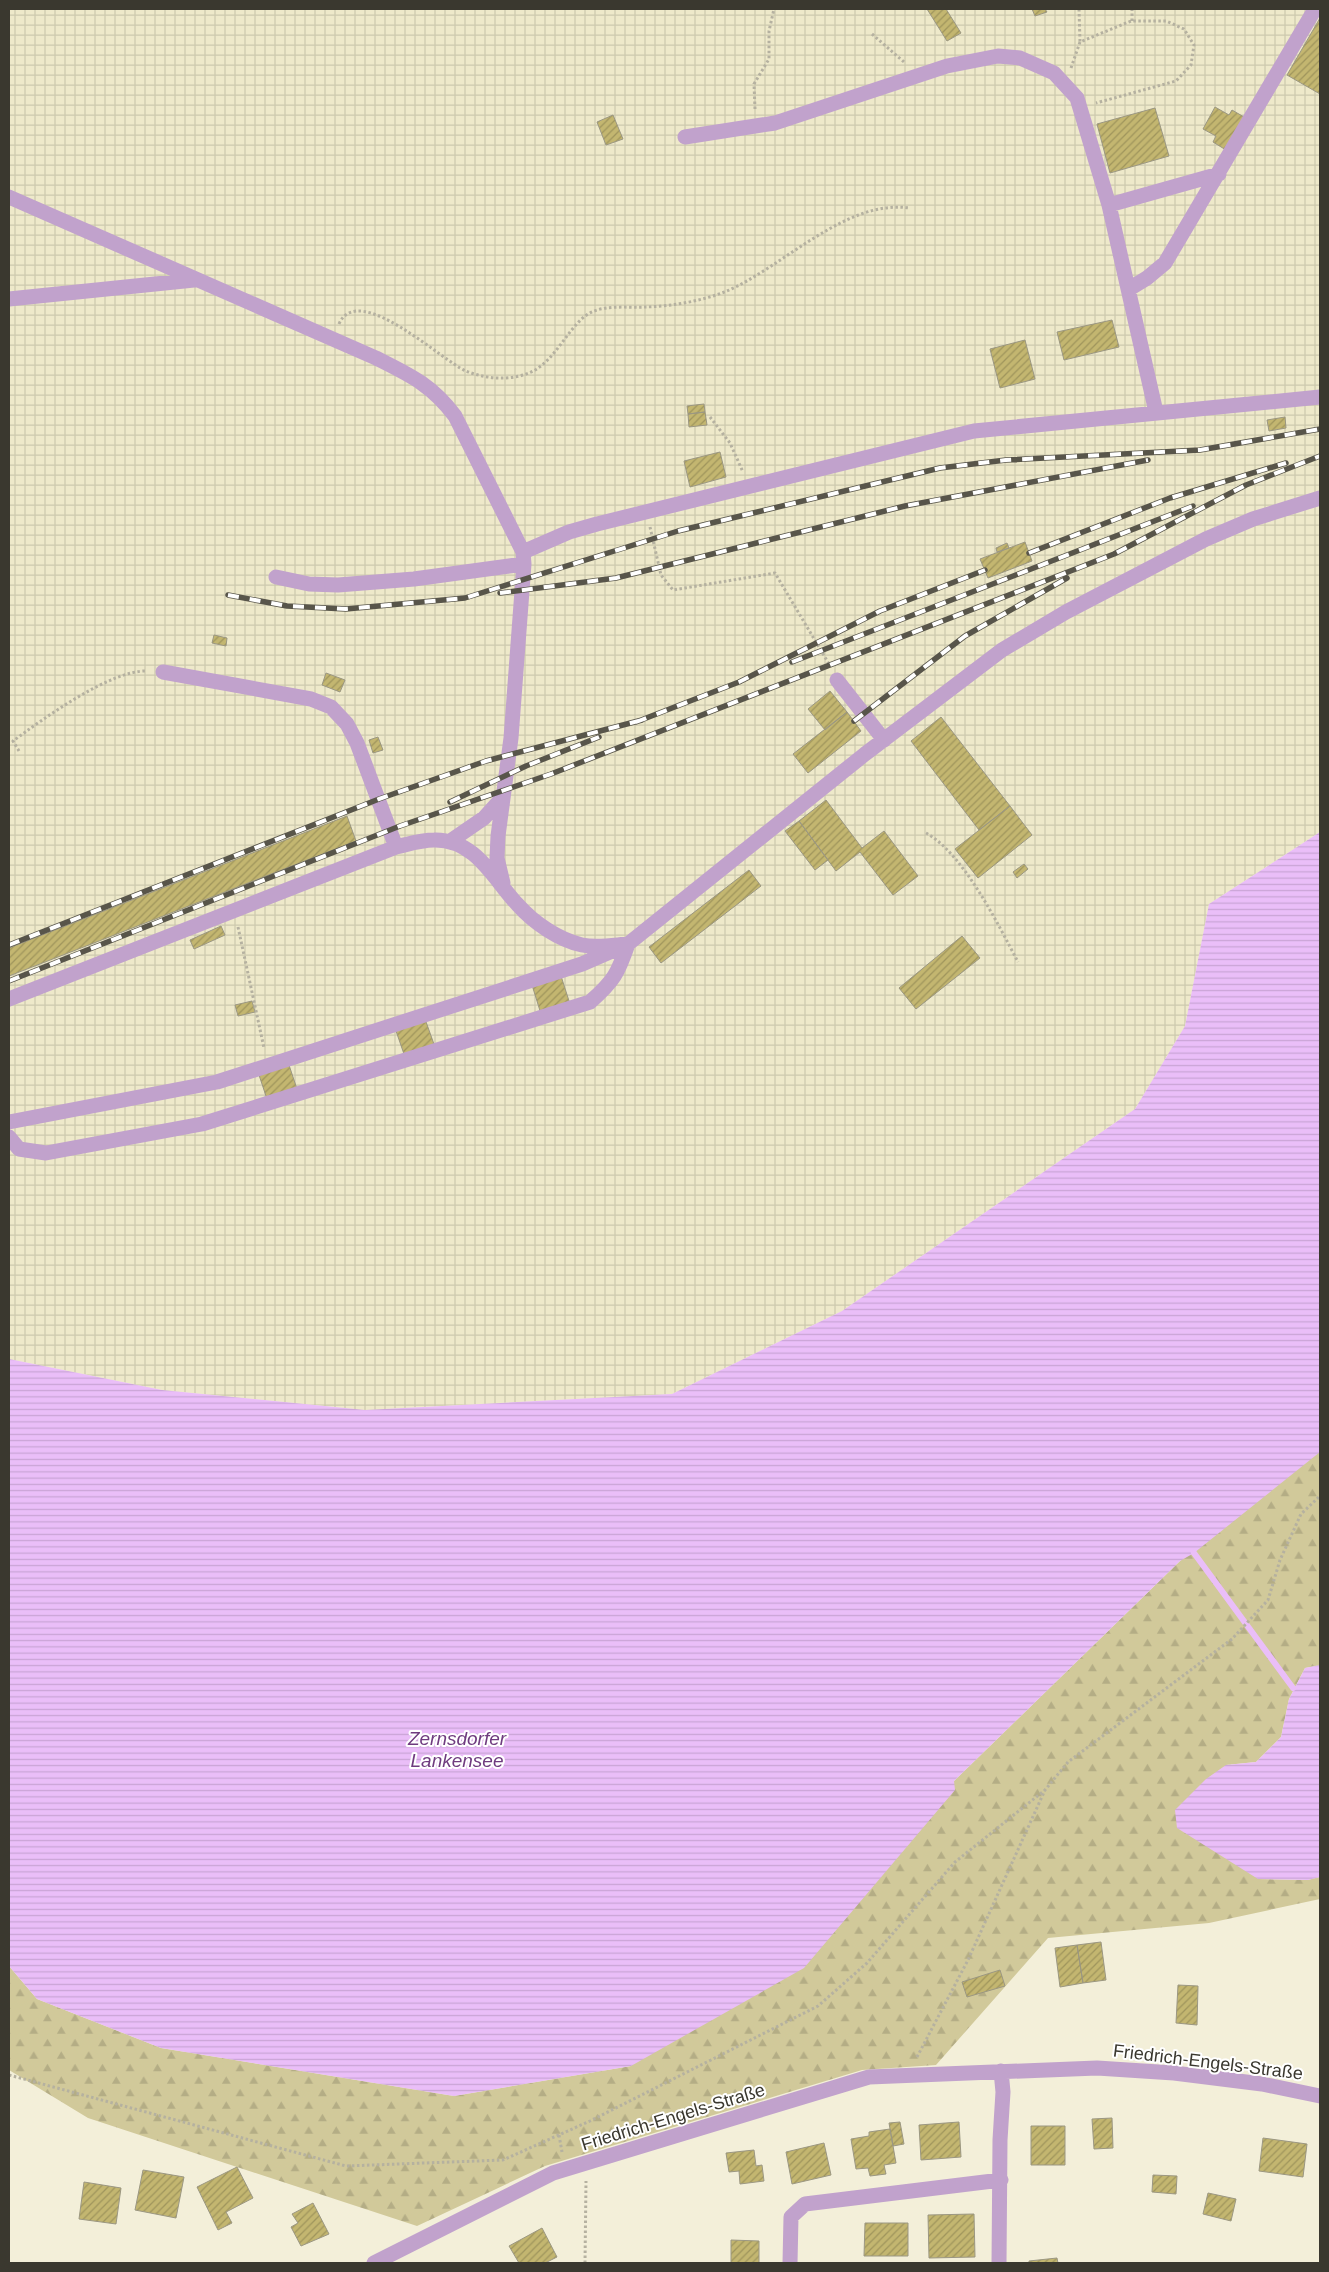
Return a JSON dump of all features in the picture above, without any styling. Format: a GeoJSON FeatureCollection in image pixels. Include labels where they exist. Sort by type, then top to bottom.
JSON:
{"type":"FeatureCollection","features":[{"type":"Feature","properties":{"kind":"street"},"geometry":{"type":"LineString","coordinates":[[1129,289],[1147,278],[1165,263],[1220,174],[1315,9]]}},
{"type":"Feature","properties":{"kind":"street"},"geometry":{"type":"LineString","coordinates":[[685,137],[775,123],[947,66],[998,56],[1020,58],[1054,73],[1077,98],[1109,205],[1156,412]]}},
{"type":"Feature","properties":{"kind":"street"},"geometry":{"type":"LineString","coordinates":[[1109,205],[1220,174]]}},
{"type":"Feature","properties":{"kind":"street"},"geometry":{"type":"LineString","coordinates":[[9,197],[195,280],[332,338],[412,376],[440,396],[455,416],[476,455],[524,558],[511,738],[497,858],[504,886]]}},
{"type":"Feature","properties":{"kind":"street"},"geometry":{"type":"LineString","coordinates":[[9,299],[195,280]]}},
{"type":"Feature","properties":{"kind":"street"},"geometry":{"type":"LineString","coordinates":[[276,577],[310,584],[338,585],[414,579],[524,558],[569,532],[974,431],[1320,397]]}},
{"type":"Feature","properties":{"kind":"street"},"geometry":{"type":"LineString","coordinates":[[9,1122],[217,1082],[582,964],[628,944],[884,740],[1002,650],[1066,612],[1206,539],[1253,519],[1320,498]]}},
{"type":"Feature","properties":{"kind":"street"},"geometry":{"type":"LineString","coordinates":[[163,672],[311,699],[331,707],[340,715],[357,743],[396,847]]}},
{"type":"Feature","properties":{"kind":"street"},"geometry":{"type":"LineString","coordinates":[[837,680],[884,740]]}},
{"type":"Feature","properties":{"kind":"street"},"geometry":{"type":"LineString","coordinates":[[449,842],[484,818],[503,797]]}},
{"type":"Feature","properties":{"kind":"street"},"geometry":{"type":"LineString","coordinates":[[9,999],[234,909],[396,847],[435,840],[449,842],[472,852],[504,886],[517,905],[536,922],[559,936],[582,945],[628,944]]}},
{"type":"Feature","properties":{"kind":"street"},"geometry":{"type":"LineString","coordinates":[[9,1137],[19,1149],[46,1153],[202,1124],[305,1093],[590,1002],[611,983],[620,968],[628,944]]}},
{"type":"Feature","properties":{"kind":"street","name":"Friedrich-Engels-Straße"},"geometry":{"type":"LineString","coordinates":[[379,2262],[553,2173],[869,2077],[1097,2068],[1174,2073],[1262,2084],[1320,2096]]}},
{"type":"Feature","properties":{"kind":"street"},"geometry":{"type":"LineString","coordinates":[[999,2263],[1002,2071]]}},
{"type":"Feature","properties":{"kind":"street"},"geometry":{"type":"LineString","coordinates":[[790,2263],[791,2217],[805,2204],[1001,2180]]}},
{"type":"Feature","properties":{"kind":"path"},"geometry":{"type":"LineString","coordinates":[[757,126],[754,84],[769,59],[769,32],[774,9]]}},
{"type":"Feature","properties":{"kind":"path"},"geometry":{"type":"LineString","coordinates":[[1066,85],[1080,42],[1078,9]]}},
{"type":"Feature","properties":{"kind":"path"},"geometry":{"type":"LineString","coordinates":[[1132,9],[1132,21]]}},
{"type":"Feature","properties":{"kind":"path"},"geometry":{"type":"LineString","coordinates":[[1080,42],[1132,21],[1166,21],[1184,29],[1194,46],[1191,65],[1176,81],[1080,108]]}},
{"type":"Feature","properties":{"kind":"path"},"geometry":{"type":"LineString","coordinates":[[872,34],[901,60],[928,72]]}},
{"type":"Feature","properties":{"kind":"path"},"geometry":{"type":"LineString","coordinates":[[332,338],[342,318],[354,310],[369,312],[391,322],[465,371],[483,377],[503,378],[530,372],[555,354],[582,320],[593,311],[610,307],[685,304],[727,291],[769,269],[850,218],[895,206],[909,208]]}},
{"type":"Feature","properties":{"kind":"path"},"geometry":{"type":"LineString","coordinates":[[710,417],[730,443],[743,470],[747,487]]}},
{"type":"Feature","properties":{"kind":"path"},"geometry":{"type":"LineString","coordinates":[[647,512],[659,568],[673,590],[775,573],[837,680]]}},
{"type":"Feature","properties":{"kind":"path"},"geometry":{"type":"LineString","coordinates":[[19,751],[14,741],[60,709],[104,684],[120,676],[139,671],[163,672]]}},
{"type":"Feature","properties":{"kind":"path"},"geometry":{"type":"LineString","coordinates":[[926,832],[940,840],[975,886],[1018,962]]}},
{"type":"Feature","properties":{"kind":"path"},"geometry":{"type":"LineString","coordinates":[[234,909],[267,1066]]}},
{"type":"Feature","properties":{"kind":"path"},"geometry":{"type":"LineString","coordinates":[[9,2075],[346,2166],[503,2160],[559,2135],[818,2006],[867,1963],[955,1862],[1045,1790],[1068,1762],[1232,1639],[1268,1600],[1280,1560],[1301,1514],[1320,1496]]}},
{"type":"Feature","properties":{"kind":"path"},"geometry":{"type":"LineString","coordinates":[[908,2075],[968,1960],[1045,1790]]}},
{"type":"Feature","properties":{"kind":"path"},"geometry":{"type":"LineString","coordinates":[[559,2135],[562,2152]]}},
{"type":"Feature","properties":{"kind":"path"},"geometry":{"type":"LineString","coordinates":[[580,2164],[588,2185],[585,2263]]}},
{"type":"Feature","properties":{"kind":"shaded area"},"geometry":{"type":"Polygon","coordinates":[[[9,9],[1320,9],[1320,832],[1209,904],[1185,1026],[1135,1109],[842,1311],[672,1394],[365,1410],[162,1390],[9,1359],[9,9]]]}},
{"type":"Feature","properties":{"kind":"green space"},"geometry":{"type":"Polygon","coordinates":[[[1320,1451],[1320,1665],[1305,1668],[1289,1699],[1281,1737],[1256,1762],[1226,1765],[1258,1879],[1307,1880],[1320,1877],[1320,1899],[1209,1923],[1048,1938],[936,2065],[862,2070],[545,2166],[417,2226],[88,2118],[9,2070],[9,1966],[37,1999],[161,2048],[454,2096],[631,2066],[954,1781],[1180,1561],[1320,1451]]]}},
{"type":"Feature","properties":{"kind":"water","name":"Zernsdorfer Lankensee"},"geometry":{"type":"Polygon","coordinates":[[[1320,832],[1320,1452],[1194,1553],[1180,1561],[954,1781],[955,1790],[804,1968],[631,2066],[454,2096],[161,2048],[37,1999],[9,1966],[9,1359],[162,1390],[365,1410],[672,1394],[842,1311],[1135,1109],[1185,1026],[1209,904],[1320,832]]]}},
{"type":"Feature","properties":{"kind":"water"},"geometry":{"type":"Polygon","coordinates":[[[1320,1665],[1320,1877],[1308,1880],[1258,1879],[1177,1828],[1175,1810],[1206,1779],[1226,1765],[1256,1762],[1281,1737],[1289,1699],[1305,1668],[1320,1665]]]}},
{"type":"Feature","properties":{"kind":"building"},"geometry":{"type":"Polygon","coordinates":[[[927,9],[946,9],[961,33],[947,41],[927,9]]]}},
{"type":"Feature","properties":{"kind":"building"},"geometry":{"type":"Polygon","coordinates":[[[1032,9],[1045,9],[1047,12],[1035,16],[1032,9]]]}},
{"type":"Feature","properties":{"kind":"building"},"geometry":{"type":"Polygon","coordinates":[[[1320,18],[1320,94],[1287,75],[1320,18]]]}},
{"type":"Feature","properties":{"kind":"building"},"geometry":{"type":"Polygon","coordinates":[[[1215,107],[1229,115],[1232,110],[1244,117],[1226,150],[1213,142],[1216,136],[1203,129],[1215,107]]]}},
{"type":"Feature","properties":{"kind":"building"},"geometry":{"type":"Polygon","coordinates":[[[1155,108],[1169,156],[1110,173],[1097,124],[1155,108]]]}},
{"type":"Feature","properties":{"kind":"building"},"geometry":{"type":"Polygon","coordinates":[[[613,115],[623,139],[606,145],[597,122],[613,115]]]}},
{"type":"Feature","properties":{"kind":"building"},"geometry":{"type":"Polygon","coordinates":[[[1112,320],[1119,347],[1064,360],[1057,332],[1112,320]]]}},
{"type":"Feature","properties":{"kind":"building"},"geometry":{"type":"Polygon","coordinates":[[[1025,340],[1035,379],[1000,388],[990,349],[1025,340]]]}},
{"type":"Feature","properties":{"kind":"building"},"geometry":{"type":"Polygon","coordinates":[[[704,404],[705,412],[688,414],[687,406],[704,404]]]}},
{"type":"Feature","properties":{"kind":"building"},"geometry":{"type":"Polygon","coordinates":[[[705,412],[707,425],[689,427],[688,414],[705,412]]]}},
{"type":"Feature","properties":{"kind":"building"},"geometry":{"type":"Polygon","coordinates":[[[1285,417],[1286,428],[1269,431],[1267,420],[1285,417]]]}},
{"type":"Feature","properties":{"kind":"building"},"geometry":{"type":"Polygon","coordinates":[[[720,452],[726,477],[690,487],[684,461],[720,452]]]}},
{"type":"Feature","properties":{"kind":"building"},"geometry":{"type":"Polygon","coordinates":[[[1025,542],[1032,561],[988,578],[980,559],[1025,542]]]}},
{"type":"Feature","properties":{"kind":"building"},"geometry":{"type":"Polygon","coordinates":[[[1007,543],[1009,548],[997,552],[996,548],[1007,543]]]}},
{"type":"Feature","properties":{"kind":"building"},"geometry":{"type":"Polygon","coordinates":[[[214,635],[227,638],[226,646],[212,643],[214,635]]]}},
{"type":"Feature","properties":{"kind":"building"},"geometry":{"type":"Polygon","coordinates":[[[326,673],[345,680],[340,692],[322,685],[326,673]]]}},
{"type":"Feature","properties":{"kind":"building"},"geometry":{"type":"Polygon","coordinates":[[[830,691],[847,712],[825,730],[808,709],[830,691]]]}},
{"type":"Feature","properties":{"kind":"building"},"geometry":{"type":"Polygon","coordinates":[[[847,712],[861,731],[808,773],[793,754],[847,712]]]}},
{"type":"Feature","properties":{"kind":"building"},"geometry":{"type":"Polygon","coordinates":[[[941,717],[1010,806],[979,830],[911,741],[941,717]]]}},
{"type":"Feature","properties":{"kind":"building"},"geometry":{"type":"Polygon","coordinates":[[[378,737],[383,750],[373,753],[369,740],[378,737]]]}},
{"type":"Feature","properties":{"kind":"building"},"geometry":{"type":"Polygon","coordinates":[[[826,800],[862,848],[884,831],[918,876],[893,895],[860,852],[836,871],[799,821],[826,800]]]}},
{"type":"Feature","properties":{"kind":"building"},"geometry":{"type":"Polygon","coordinates":[[[1010,806],[1032,835],[978,878],[955,849],[1010,806]]]}},
{"type":"Feature","properties":{"kind":"building"},"geometry":{"type":"Polygon","coordinates":[[[347,816],[356,841],[9,976],[9,948],[347,816]]]}},
{"type":"Feature","properties":{"kind":"building"},"geometry":{"type":"Polygon","coordinates":[[[799,821],[828,860],[815,870],[785,831],[799,821]]]}},
{"type":"Feature","properties":{"kind":"building"},"geometry":{"type":"Polygon","coordinates":[[[1024,864],[1028,869],[1017,878],[1013,872],[1024,864]]]}},
{"type":"Feature","properties":{"kind":"building"},"geometry":{"type":"Polygon","coordinates":[[[749,870],[761,886],[661,963],[649,947],[749,870]]]}},
{"type":"Feature","properties":{"kind":"building"},"geometry":{"type":"Polygon","coordinates":[[[221,926],[225,935],[194,949],[190,940],[221,926]]]}},
{"type":"Feature","properties":{"kind":"building"},"geometry":{"type":"Polygon","coordinates":[[[962,936],[980,958],[916,1009],[899,988],[962,936]]]}},
{"type":"Feature","properties":{"kind":"building"},"geometry":{"type":"Polygon","coordinates":[[[561,976],[570,1004],[541,1014],[532,985],[561,976]]]}},
{"type":"Feature","properties":{"kind":"building"},"geometry":{"type":"Polygon","coordinates":[[[252,1001],[255,1012],[238,1016],[235,1005],[252,1001]]]}},
{"type":"Feature","properties":{"kind":"building"},"geometry":{"type":"Polygon","coordinates":[[[425,1019],[435,1047],[405,1057],[395,1028],[425,1019]]]}},
{"type":"Feature","properties":{"kind":"building"},"geometry":{"type":"Polygon","coordinates":[[[288,1062],[298,1092],[268,1102],[258,1072],[288,1062]]]}},
{"type":"Feature","properties":{"kind":"building"},"geometry":{"type":"Polygon","coordinates":[[[1101,1942],[1106,1980],[1083,1983],[1077,1945],[1101,1942]]]}},
{"type":"Feature","properties":{"kind":"building"},"geometry":{"type":"Polygon","coordinates":[[[1077,1945],[1083,1983],[1060,1987],[1055,1948],[1077,1945]]]}},
{"type":"Feature","properties":{"kind":"building"},"geometry":{"type":"Polygon","coordinates":[[[1000,1970],[1005,1986],[967,1997],[962,1982],[1000,1970]]]}},
{"type":"Feature","properties":{"kind":"building"},"geometry":{"type":"Polygon","coordinates":[[[1178,1985],[1198,1986],[1197,2025],[1176,2023],[1178,1985]]]}},
{"type":"Feature","properties":{"kind":"building"},"geometry":{"type":"Polygon","coordinates":[[[1112,2118],[1113,2148],[1094,2149],[1092,2119],[1112,2118]]]}},
{"type":"Feature","properties":{"kind":"building"},"geometry":{"type":"Polygon","coordinates":[[[900,2122],[904,2144],[893,2146],[889,2123],[900,2122]]]}},
{"type":"Feature","properties":{"kind":"building"},"geometry":{"type":"Polygon","coordinates":[[[959,2122],[961,2157],[921,2160],[919,2125],[959,2122]]]}},
{"type":"Feature","properties":{"kind":"building"},"geometry":{"type":"Polygon","coordinates":[[[1031,2126],[1065,2126],[1065,2165],[1031,2165],[1031,2126]]]}},
{"type":"Feature","properties":{"kind":"building"},"geometry":{"type":"Polygon","coordinates":[[[890,2129],[896,2163],[884,2165],[886,2174],[870,2176],[868,2168],[856,2169],[851,2139],[869,2136],[869,2132],[890,2129]]]}},
{"type":"Feature","properties":{"kind":"building"},"geometry":{"type":"Polygon","coordinates":[[[1263,2138],[1307,2144],[1303,2177],[1259,2171],[1263,2138]]]}},
{"type":"Feature","properties":{"kind":"building"},"geometry":{"type":"Polygon","coordinates":[[[824,2143],[831,2175],[792,2184],[786,2152],[824,2143]]]}},
{"type":"Feature","properties":{"kind":"building"},"geometry":{"type":"Polygon","coordinates":[[[754,2150],[756,2166],[762,2165],[764,2181],[740,2184],[739,2171],[729,2172],[726,2153],[754,2150]]]}},
{"type":"Feature","properties":{"kind":"building"},"geometry":{"type":"Polygon","coordinates":[[[237,2167],[253,2198],[226,2212],[232,2223],[218,2230],[197,2187],[237,2167]]]}},
{"type":"Feature","properties":{"kind":"building"},"geometry":{"type":"Polygon","coordinates":[[[143,2170],[184,2177],[176,2218],[135,2210],[143,2170]]]}},
{"type":"Feature","properties":{"kind":"building"},"geometry":{"type":"Polygon","coordinates":[[[1153,2175],[1177,2176],[1176,2194],[1152,2192],[1153,2175]]]}},
{"type":"Feature","properties":{"kind":"building"},"geometry":{"type":"Polygon","coordinates":[[[84,2182],[121,2188],[116,2224],[79,2219],[84,2182]]]}},
{"type":"Feature","properties":{"kind":"building"},"geometry":{"type":"Polygon","coordinates":[[[1208,2193],[1236,2199],[1231,2221],[1203,2214],[1208,2193]]]}},
{"type":"Feature","properties":{"kind":"building"},"geometry":{"type":"Polygon","coordinates":[[[313,2203],[329,2234],[301,2246],[291,2227],[298,2223],[292,2214],[313,2203]]]}},
{"type":"Feature","properties":{"kind":"building"},"geometry":{"type":"Polygon","coordinates":[[[974,2214],[975,2257],[929,2258],[928,2215],[974,2214]]]}},
{"type":"Feature","properties":{"kind":"building"},"geometry":{"type":"Polygon","coordinates":[[[865,2223],[908,2223],[908,2256],[864,2256],[865,2223]]]}},
{"type":"Feature","properties":{"kind":"building"},"geometry":{"type":"Polygon","coordinates":[[[542,2228],[557,2257],[545,2263],[519,2263],[509,2246],[542,2228]]]}},
{"type":"Feature","properties":{"kind":"building"},"geometry":{"type":"Polygon","coordinates":[[[731,2240],[759,2241],[759,2263],[731,2263],[731,2240]]]}},
{"type":"Feature","properties":{"kind":"building"},"geometry":{"type":"Polygon","coordinates":[[[1057,2258],[1058,2263],[1029,2263],[1029,2261],[1057,2258]]]}},
{"type":"Feature","properties":{"kind":"waterway"},"geometry":{"type":"LineString","coordinates":[[1194,1553],[1293,1688]]}},
{"type":"Feature","properties":{"kind":"railway"},"geometry":{"type":"LineString","coordinates":[[228,595],[287,606],[346,609],[465,598],[678,531],[940,468],[1006,460],[1200,450],[1320,429]]}},
{"type":"Feature","properties":{"kind":"railway"},"geometry":{"type":"LineString","coordinates":[[9,981],[400,826],[551,774],[1114,554],[1246,485],[1320,456]]}},
{"type":"Feature","properties":{"kind":"railway"},"geometry":{"type":"LineString","coordinates":[[500,593],[616,578],[905,506],[1148,460]]}},
{"type":"Feature","properties":{"kind":"railway"},"geometry":{"type":"LineString","coordinates":[[1029,553],[1170,498],[1286,463]]}},
{"type":"Feature","properties":{"kind":"railway"},"geometry":{"type":"LineString","coordinates":[[792,662],[1193,506]]}},
{"type":"Feature","properties":{"kind":"railway"},"geometry":{"type":"LineString","coordinates":[[636,722],[739,682],[880,611],[985,570]]}},
{"type":"Feature","properties":{"kind":"railway"},"geometry":{"type":"LineString","coordinates":[[854,721],[965,636],[1067,578]]}},
{"type":"Feature","properties":{"kind":"railway"},"geometry":{"type":"LineString","coordinates":[[9,945],[379,799],[486,761],[642,720]]}},
{"type":"Feature","properties":{"kind":"railway"},"geometry":{"type":"LineString","coordinates":[[450,802],[526,766],[599,737]]}}]}
